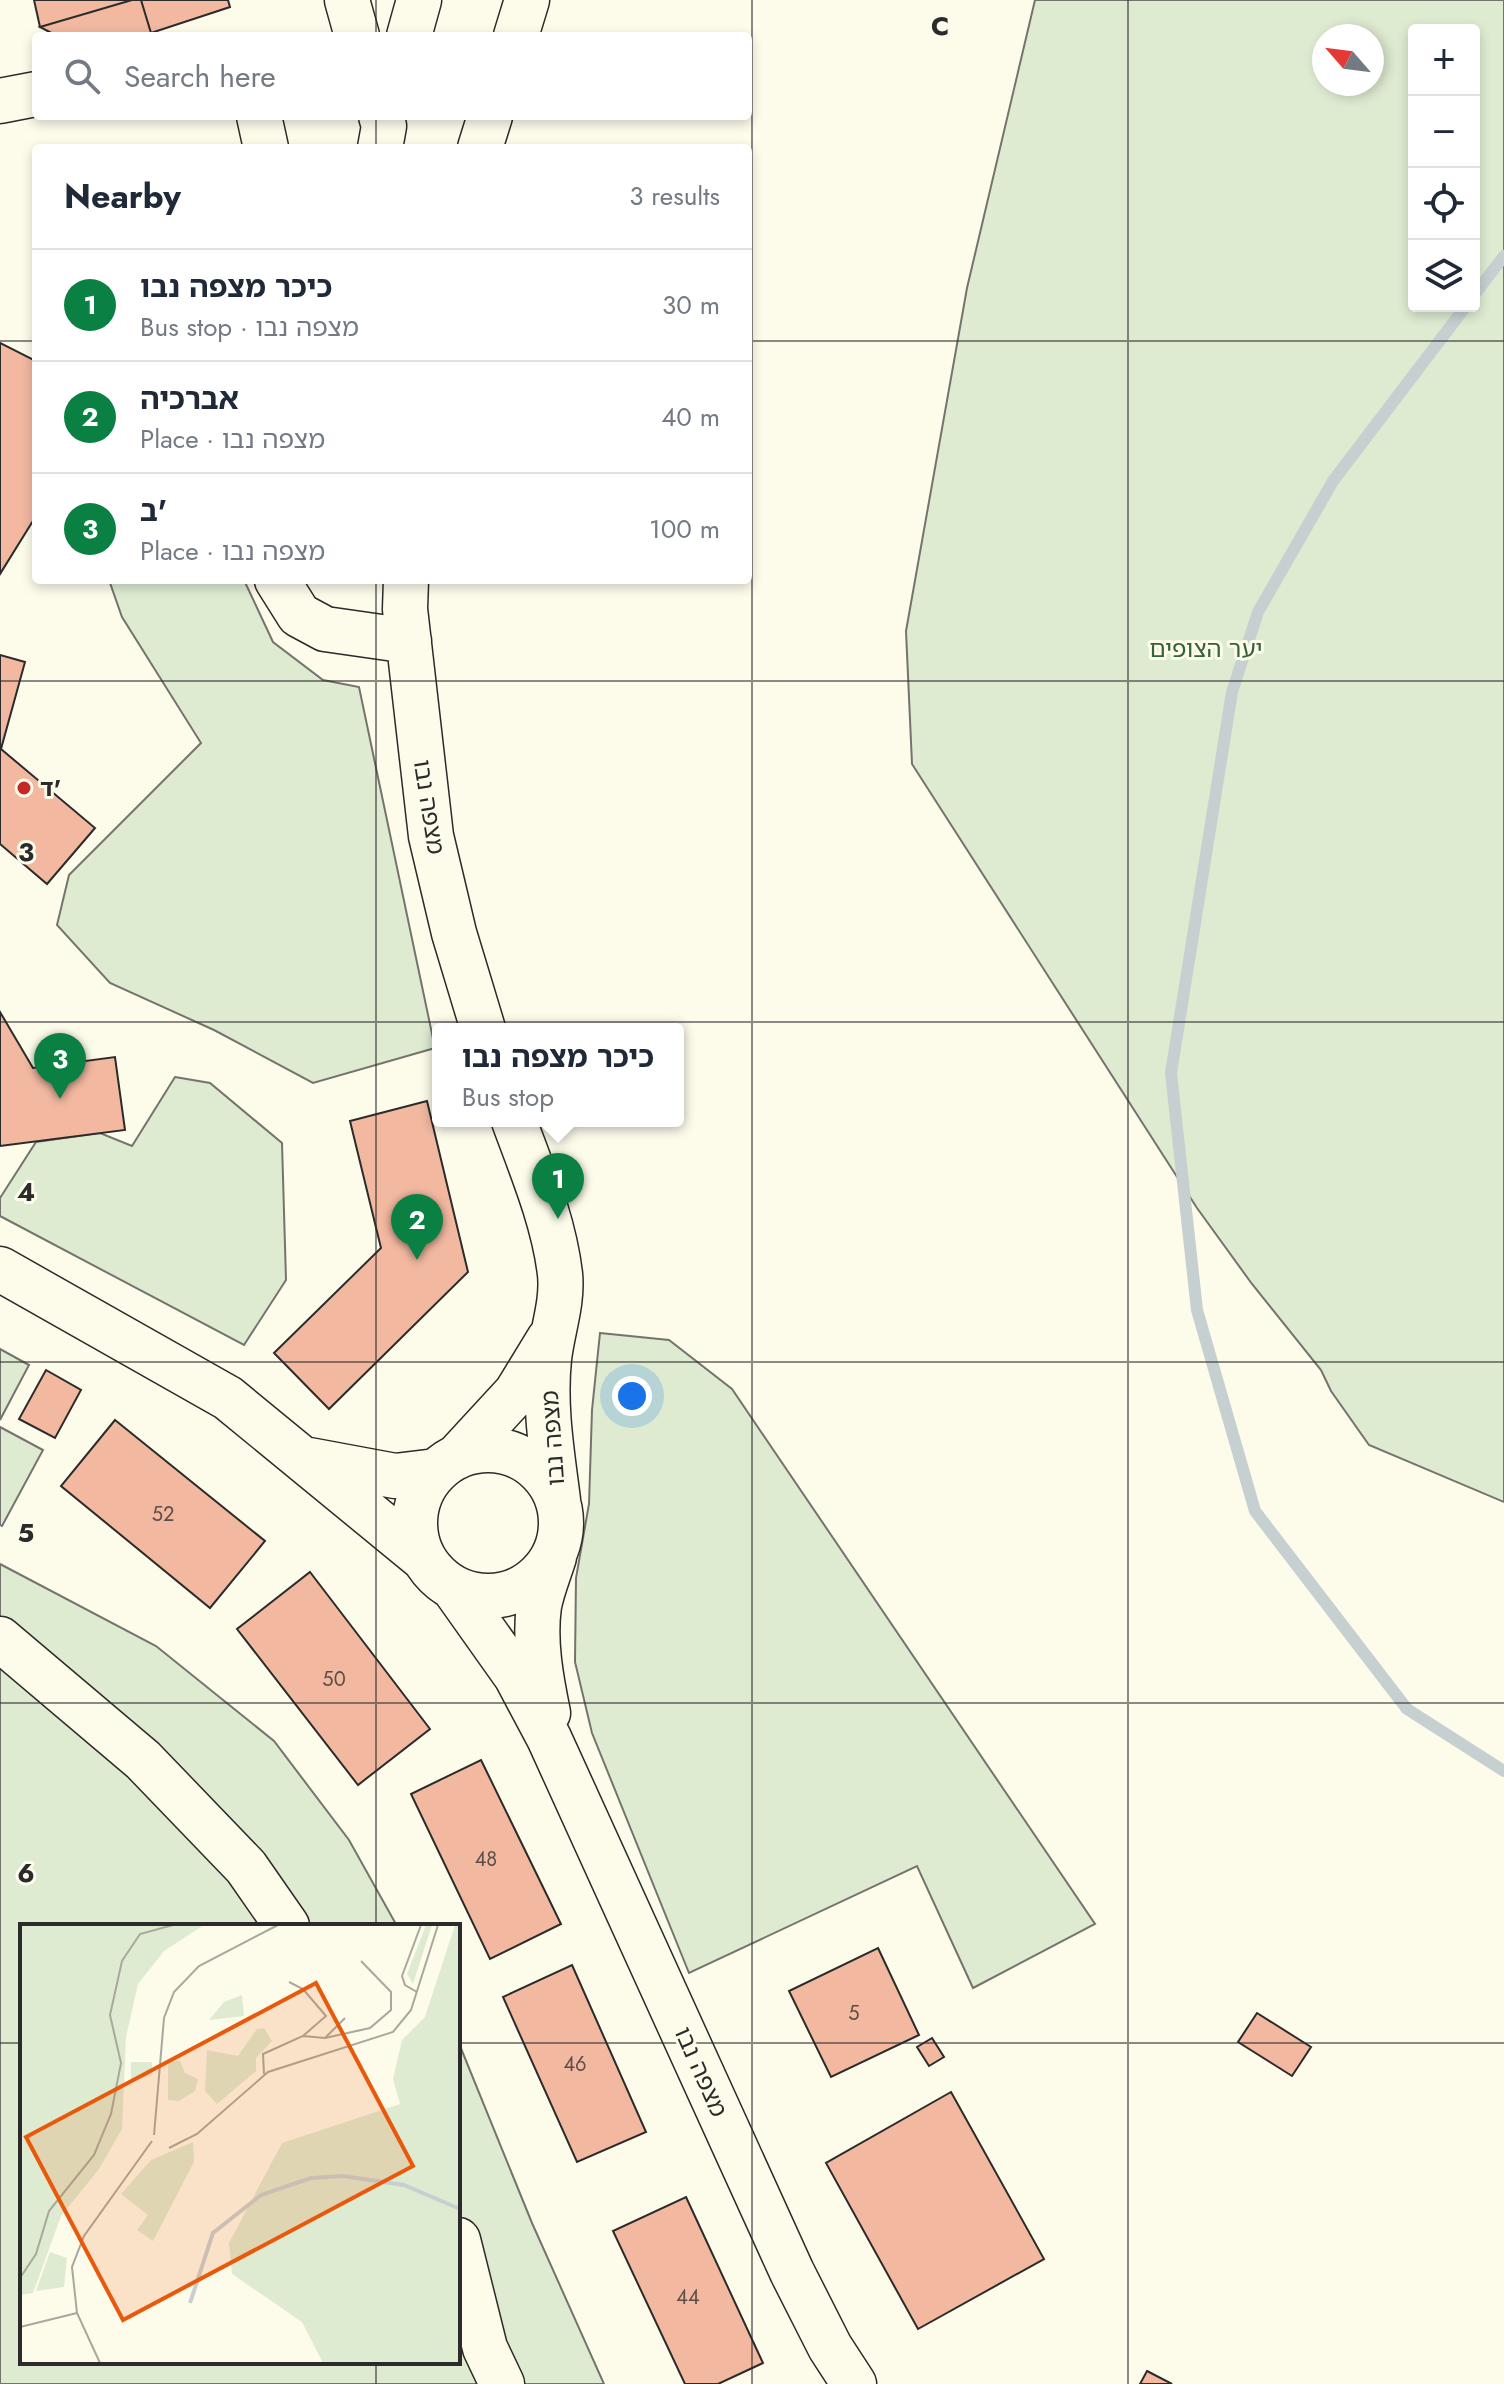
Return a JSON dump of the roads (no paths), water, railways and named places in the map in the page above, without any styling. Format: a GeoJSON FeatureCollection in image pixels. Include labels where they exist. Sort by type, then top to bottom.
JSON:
{"type":"FeatureCollection","features":[{"type":"Feature","properties":{"kind":"street"},"geometry":{"type":"LineString","coordinates":[[347,0],[356,32]]}},
{"type":"Feature","properties":{"kind":"street"},"geometry":{"type":"LineString","coordinates":[[410,32],[419,0]]}},
{"type":"Feature","properties":{"kind":"street"},"geometry":{"type":"LineString","coordinates":[[517,32],[527,0]]}},
{"type":"Feature","properties":{"kind":"street"},"geometry":{"type":"LineString","coordinates":[[0,101],[32,95]]}},
{"type":"Feature","properties":{"kind":"street"},"geometry":{"type":"LineString","coordinates":[[260,120],[265,144]]}},
{"type":"Feature","properties":{"kind":"street"},"geometry":{"type":"LineString","coordinates":[[481,144],[489,120]]}},
{"type":"Feature","properties":{"kind":"street"},"geometry":{"type":"LineString","coordinates":[[280,584],[299,615],[325,629],[409,641]]}},
{"type":"Feature","properties":{"kind":"street","name":"מצפה נבו"},"geometry":{"type":"LineString","coordinates":[[406,584],[409,641],[431,836],[454,933],[481,1023]]}},
{"type":"Feature","properties":{"kind":"street","name":"מצפה נבו"},"geometry":{"type":"LineString","coordinates":[[516,1127],[538,1187],[560,1276],[557,1327],[549,1358],[548,1428],[558,1502]]}},
{"type":"Feature","properties":{"kind":"street"},"geometry":{"type":"LineString","coordinates":[[0,1269],[228,1398],[298,1457],[423,1558],[437,1576],[455,1590],[477,1596],[500,1595],[523,1587],[543,1572],[556,1551],[561,1526],[558,1502],[547,1480],[529,1463],[507,1452],[482,1450],[447,1464],[395,1476],[298,1457]]}},
{"type":"Feature","properties":{"kind":"street","name":"מצפה נבו"},"geometry":{"type":"LineString","coordinates":[[447,1464],[516,1393],[557,1327]]}},
{"type":"Feature","properties":{"kind":"street"},"geometry":{"type":"LineString","coordinates":[[423,1558],[415,1537],[415,1514],[421,1492],[447,1464]]}},
{"type":"Feature","properties":{"kind":"street","name":"מצפה נבו"},"geometry":{"type":"LineString","coordinates":[[556,1551],[539,1604],[537,1629],[542,1683],[556,1755]]}},
{"type":"Feature","properties":{"kind":"street","name":"מצפה נבו"},"geometry":{"type":"LineString","coordinates":[[455,1590],[516,1676],[556,1755],[792,2272],[830,2347],[854,2384]]}},
{"type":"Feature","properties":{"kind":"street"},"geometry":{"type":"LineString","coordinates":[[0,1639],[143,1760],[246,1867],[286,1924]]}},
{"type":"Feature","properties":{"kind":"street"},"geometry":{"type":"LineString","coordinates":[[460,2248],[485,2348],[502,2384]]}},
{"type":"Feature","properties":{"kind":"waterway"},"geometry":{"type":"LineString","coordinates":[[1480,287],[1504,256]]}},
{"type":"Feature","properties":{"kind":"waterway"},"geometry":{"type":"LineString","coordinates":[[1461,312],[1333,481],[1258,612],[1232,692],[1171,1073],[1197,1310],[1255,1511],[1407,1709],[1504,1771]]}},
{"type":"Feature","properties":{"kind":"place","name":"ד'"},"geometry":{"type":"Point","coordinates":[24,788]}},
{"type":"Feature","properties":{"kind":"place","name":"ב'"},"geometry":{"type":"Point","coordinates":[60,1099]}},
{"type":"Feature","properties":{"kind":"place","name":"כיכר מצפה נבו"},"geometry":{"type":"Point","coordinates":[558,1219]}},
{"type":"Feature","properties":{"kind":"place","name":"אברכיה"},"geometry":{"type":"Point","coordinates":[417,1260]}},
{"type":"Feature","properties":{"kind":"park label","name":"יער הצופים"},"geometry":{"type":"Point","coordinates":[1206,649]}}]}
